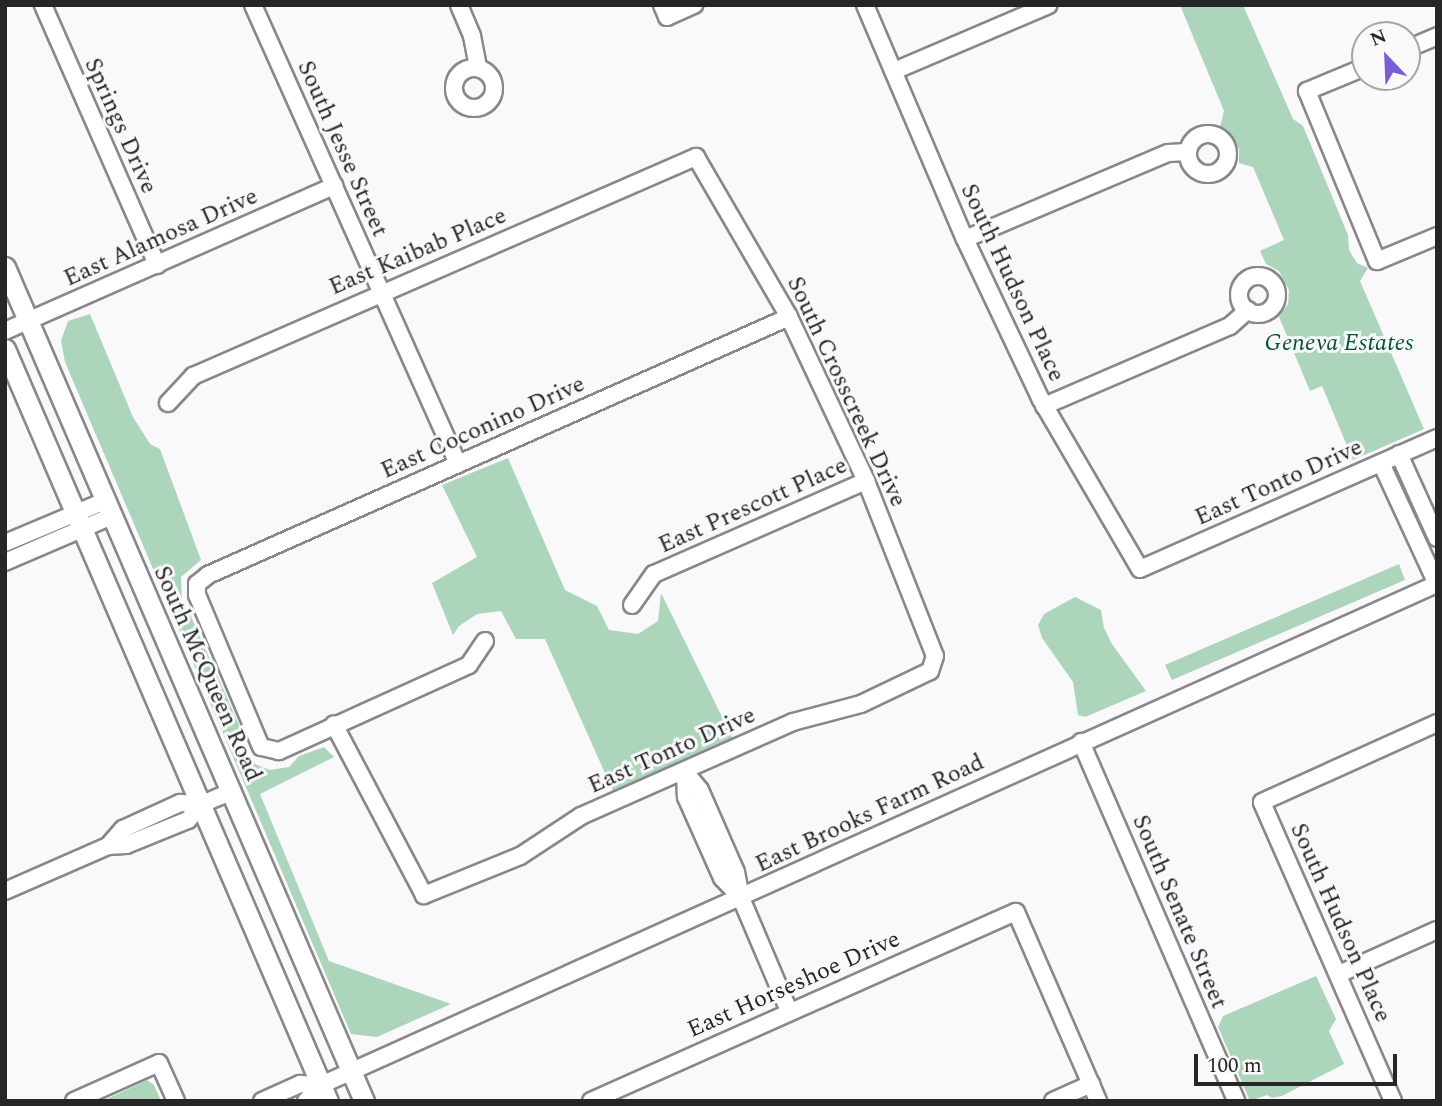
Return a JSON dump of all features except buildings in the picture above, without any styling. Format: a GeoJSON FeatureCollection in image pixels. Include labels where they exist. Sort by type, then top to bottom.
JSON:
{"type":"FeatureCollection","features":[{"type":"Feature","properties":{"kind":"main road","name":"South McQueen Road"},"geometry":{"type":"LineString","coordinates":[[5,267],[364,1101]]}},
{"type":"Feature","properties":{"kind":"main road"},"geometry":{"type":"LineString","coordinates":[[5,349],[324,1093]]}},
{"type":"Feature","properties":{"kind":"street","name":"Springs Drive"},"geometry":{"type":"LineString","coordinates":[[43,5],[157,265]]}},
{"type":"Feature","properties":{"kind":"street","name":"South Jesse Street"},"geometry":{"type":"LineString","coordinates":[[253,5],[458,464]]}},
{"type":"Feature","properties":{"kind":"street"},"geometry":{"type":"LineString","coordinates":[[459,5],[472,36],[478,68]]}},
{"type":"Feature","properties":{"kind":"street"},"geometry":{"type":"LineString","coordinates":[[665,11],[694,5]]}},
{"type":"Feature","properties":{"kind":"street","name":"South Hudson Place"},"geometry":{"type":"LineString","coordinates":[[865,5],[965,239],[1044,406],[1140,569]]}},
{"type":"Feature","properties":{"kind":"street"},"geometry":{"type":"LineString","coordinates":[[894,71],[1049,5]]}},
{"type":"Feature","properties":{"kind":"street"},"geometry":{"type":"LineString","coordinates":[[1351,72],[1307,91],[1377,261],[1437,236]]}},
{"type":"Feature","properties":{"kind":"street"},"geometry":{"type":"LineString","coordinates":[[965,239],[1168,153],[1188,152]]}},
{"type":"Feature","properties":{"kind":"street","name":"East Kaibab Place"},"geometry":{"type":"LineString","coordinates":[[168,403],[193,376],[696,157]]}},
{"type":"Feature","properties":{"kind":"street","name":"South Crosscreek Drive"},"geometry":{"type":"LineString","coordinates":[[696,157],[789,317],[866,481],[935,656]]}},
{"type":"Feature","properties":{"kind":"street","name":"East Alamosa Drive"},"geometry":{"type":"LineString","coordinates":[[5,331],[334,186]]}},
{"type":"Feature","properties":{"kind":"street"},"geometry":{"type":"LineString","coordinates":[[1044,406],[1230,326],[1248,310]]}},
{"type":"Feature","properties":{"kind":"street","name":"East Coconino Drive"},"geometry":{"type":"LineString","coordinates":[[334,724],[279,751],[261,747],[197,595],[197,583],[208,575],[789,317]]}},
{"type":"Feature","properties":{"kind":"street","name":"East Tonto Drive"},"geometry":{"type":"LineString","coordinates":[[1140,569],[1437,438]]}},
{"type":"Feature","properties":{"kind":"street"},"geometry":{"type":"LineString","coordinates":[[1399,454],[1437,538]]}},
{"type":"Feature","properties":{"kind":"street"},"geometry":{"type":"LineString","coordinates":[[1381,463],[1437,584]]}},
{"type":"Feature","properties":{"kind":"street","name":"East Prescott Place"},"geometry":{"type":"LineString","coordinates":[[632,605],[654,574],[866,481]]}},
{"type":"Feature","properties":{"kind":"street"},"geometry":{"type":"LineString","coordinates":[[5,562],[108,508]]}},
{"type":"Feature","properties":{"kind":"street"},"geometry":{"type":"LineString","coordinates":[[5,543],[79,521]]}},
{"type":"Feature","properties":{"kind":"street","name":"East Brooks Farm Road"},"geometry":{"type":"LineString","coordinates":[[306,1101],[324,1093],[351,1071],[1437,584]]}},
{"type":"Feature","properties":{"kind":"street"},"geometry":{"type":"LineString","coordinates":[[334,724],[469,665],[485,641]]}},
{"type":"Feature","properties":{"kind":"street","name":"East Tonto Drive"},"geometry":{"type":"LineString","coordinates":[[334,724],[424,895],[520,856],[581,816],[793,722],[861,704],[930,671],[935,656]]}},
{"type":"Feature","properties":{"kind":"street","name":"South Hudson Place"},"geometry":{"type":"LineString","coordinates":[[1393,1101],[1262,802],[1437,723]]}},
{"type":"Feature","properties":{"kind":"street","name":"South Senate Street"},"geometry":{"type":"LineString","coordinates":[[1081,742],[1236,1101]]}},
{"type":"Feature","properties":{"kind":"street"},"geometry":{"type":"LineString","coordinates":[[685,772],[686,797],[701,832],[722,878],[741,898],[789,1011]]}},
{"type":"Feature","properties":{"kind":"street"},"geometry":{"type":"LineString","coordinates":[[5,891],[108,846],[126,845],[188,820],[202,804],[232,791]]}},
{"type":"Feature","properties":{"kind":"street"},"geometry":{"type":"LineString","coordinates":[[108,846],[123,829],[180,803],[202,804]]}},
{"type":"Feature","properties":{"kind":"street"},"geometry":{"type":"LineString","coordinates":[[143,820],[149,836]]}},
{"type":"Feature","properties":{"kind":"street","name":"East Horseshoe Drive"},"geometry":{"type":"LineString","coordinates":[[592,1101],[1016,912],[1091,1084]]}},
{"type":"Feature","properties":{"kind":"street"},"geometry":{"type":"LineString","coordinates":[[1339,974],[1437,930]]}},
{"type":"Feature","properties":{"kind":"street"},"geometry":{"type":"LineString","coordinates":[[74,1101],[159,1063],[176,1101]]}},
{"type":"Feature","properties":{"kind":"street","name":"East Brooks Farm Road"},"geometry":{"type":"LineString","coordinates":[[262,1101],[300,1084],[324,1093]]}},
{"type":"Feature","properties":{"kind":"street"},"geometry":{"type":"LineString","coordinates":[[1053,1101],[1091,1084],[1098,1101]]}},
{"type":"Feature","properties":{"kind":"green space","name":"Geneva Estates"},"geometry":{"type":"Polygon","coordinates":[[[1180,5],[1243,5],[1293,119],[1303,126],[1348,235],[1349,250],[1357,263],[1368,268],[1360,281],[1424,429],[1353,460],[1322,386],[1310,391],[1279,317],[1288,304],[1289,290],[1279,271],[1266,264],[1260,251],[1284,240],[1253,167],[1239,163],[1239,149],[1227,129],[1220,127],[1224,111],[1180,5]]]}},
{"type":"Feature","properties":{"kind":"green space"},"geometry":{"type":"Polygon","coordinates":[[[90,314],[133,417],[150,444],[160,449],[201,560],[181,577],[182,606],[190,614],[240,727],[242,746],[255,764],[270,770],[289,767],[299,756],[324,747],[334,757],[260,794],[329,961],[451,1004],[377,1037],[351,1034],[65,362],[61,341],[68,321],[90,314]]]}},
{"type":"Feature","properties":{"kind":"green space"},"geometry":{"type":"Polygon","coordinates":[[[508,458],[565,590],[597,606],[609,630],[638,634],[658,621],[661,593],[733,739],[613,791],[545,639],[516,639],[501,611],[477,614],[459,626],[453,635],[432,583],[477,557],[442,485],[508,458]]]}},
{"type":"Feature","properties":{"kind":"green space"},"geometry":{"type":"Polygon","coordinates":[[[1399,564],[1405,580],[1172,680],[1165,665],[1399,564]]]}},
{"type":"Feature","properties":{"kind":"green space"},"geometry":{"type":"Polygon","coordinates":[[[1075,597],[1101,610],[1104,628],[1112,644],[1146,691],[1085,717],[1078,715],[1073,682],[1042,638],[1038,625],[1044,614],[1075,597]]]}},
{"type":"Feature","properties":{"kind":"green space"},"geometry":{"type":"Polygon","coordinates":[[[1316,976],[1336,1019],[1329,1031],[1344,1064],[1282,1096],[1272,1098],[1267,1095],[1250,1101],[1218,1027],[1223,1016],[1316,976]]]}},
{"type":"Feature","properties":{"kind":"green space"},"geometry":{"type":"Polygon","coordinates":[[[147,1080],[154,1085],[161,1101],[103,1101],[147,1080]]]}}]}
